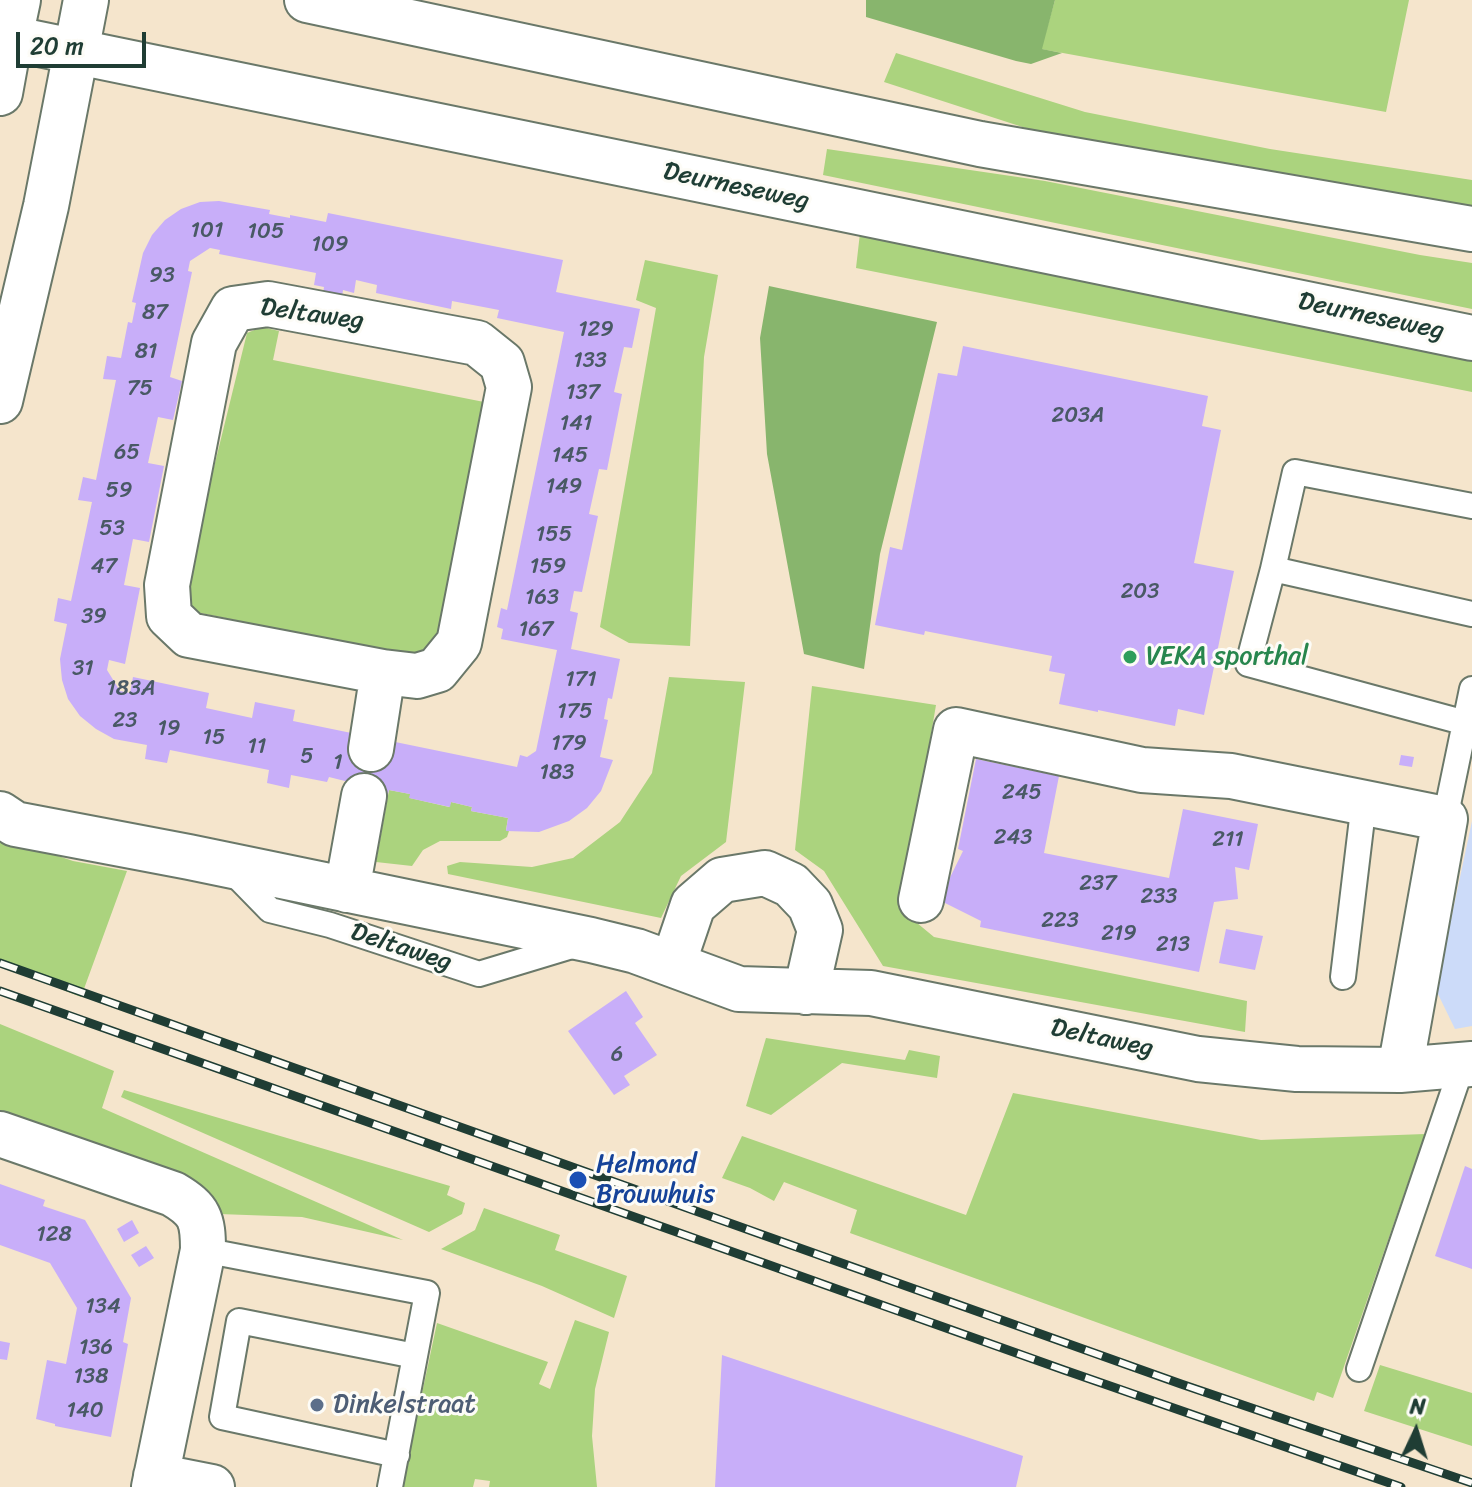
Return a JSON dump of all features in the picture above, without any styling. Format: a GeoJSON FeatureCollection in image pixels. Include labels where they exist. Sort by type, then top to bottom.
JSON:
{"type":"FeatureCollection","features":[{"type":"Feature","properties":{"kind":"street"},"geometry":{"type":"LineString","coordinates":[[0,401],[46,206],[86,0]]}},
{"type":"Feature","properties":{"kind":"street"},"geometry":{"type":"LineString","coordinates":[[307,0],[980,144],[1472,229]]}},
{"type":"Feature","properties":{"kind":"street"},"geometry":{"type":"LineString","coordinates":[[0,93],[9,25]]}},
{"type":"Feature","properties":{"kind":"street","name":"Deurneseweg"},"geometry":{"type":"LineString","coordinates":[[9,25],[76,52],[1472,338]]}},
{"type":"Feature","properties":{"kind":"street","name":"Deltaweg"},"geometry":{"type":"LineString","coordinates":[[268,304],[477,343],[502,363],[509,387],[459,643],[437,670],[417,676],[383,672],[189,635],[169,616],[167,585],[214,343],[233,309],[268,304]]}},
{"type":"Feature","properties":{"kind":"street"},"geometry":{"type":"LineString","coordinates":[[371,749],[383,672]]}},
{"type":"Feature","properties":{"kind":"street"},"geometry":{"type":"LineString","coordinates":[[921,900],[956,730],[1142,770],[1231,776],[1445,819],[1400,1070]]}},
{"type":"Feature","properties":{"kind":"street","name":"Deltaweg"},"geometry":{"type":"LineString","coordinates":[[347,890],[364,796]]}},
{"type":"Feature","properties":{"kind":"street","name":"Deltaweg"},"geometry":{"type":"LineString","coordinates":[[0,814],[15,824],[591,940],[636,951],[739,989],[871,993],[1198,1059],[1297,1069],[1400,1070],[1467,1065]]}},
{"type":"Feature","properties":{"kind":"street"},"geometry":{"type":"LineString","coordinates":[[673,964],[693,905],[722,880],[765,873],[791,885],[810,905],[820,930],[806,992]]}},
{"type":"Feature","properties":{"kind":"street"},"geometry":{"type":"LineString","coordinates":[[0,1134],[173,1194],[189,1204],[203,1225],[203,1250],[155,1482],[212,1487]]}},
{"type":"Feature","properties":{"kind":"lane"},"geometry":{"type":"LineString","coordinates":[[1466,723],[1248,664],[1295,472],[1472,506]]}},
{"type":"Feature","properties":{"kind":"lane"},"geometry":{"type":"LineString","coordinates":[[1273,569],[1472,614]]}},
{"type":"Feature","properties":{"kind":"lane"},"geometry":{"type":"LineString","coordinates":[[1445,819],[1472,689]]}},
{"type":"Feature","properties":{"kind":"lane"},"geometry":{"type":"LineString","coordinates":[[1343,977],[1364,802]]}},
{"type":"Feature","properties":{"kind":"lane","name":"Deltaweg"},"geometry":{"type":"LineString","coordinates":[[226,865],[270,910],[330,925],[479,974],[591,940]]}},
{"type":"Feature","properties":{"kind":"lane"},"geometry":{"type":"LineString","coordinates":[[1359,1369],[1467,1065]]}},
{"type":"Feature","properties":{"kind":"lane"},"geometry":{"type":"LineString","coordinates":[[203,1250],[427,1293],[390,1487]]}},
{"type":"Feature","properties":{"kind":"lane"},"geometry":{"type":"LineString","coordinates":[[397,1455],[222,1417],[239,1321],[415,1356]]}},
{"type":"Feature","properties":{"kind":"shaded area"},"geometry":{"type":"Polygon","coordinates":[[[1472,821],[1472,1026],[1455,1029],[1436,990],[1472,821]]]}},
{"type":"Feature","properties":{"kind":"green space"},"geometry":{"type":"Polygon","coordinates":[[[866,0],[1055,0],[1042,49],[1062,53],[1031,64],[1016,61],[866,17],[866,0]]]}},
{"type":"Feature","properties":{"kind":"green space"},"geometry":{"type":"Polygon","coordinates":[[[1055,0],[1409,0],[1386,112],[1041,49],[1055,0]]]}},
{"type":"Feature","properties":{"kind":"green space"},"geometry":{"type":"Polygon","coordinates":[[[896,53],[1085,112],[1270,149],[1472,180],[1472,217],[1084,147],[884,82],[896,53]]]}},
{"type":"Feature","properties":{"kind":"green space"},"geometry":{"type":"Polygon","coordinates":[[[827,149],[1045,181],[1472,263],[1472,309],[823,175],[827,149]]]}},
{"type":"Feature","properties":{"kind":"green space"},"geometry":{"type":"Polygon","coordinates":[[[860,233],[1472,359],[1472,392],[856,268],[860,233]]]}},
{"type":"Feature","properties":{"kind":"green space"},"geometry":{"type":"Polygon","coordinates":[[[645,260],[718,275],[704,357],[690,646],[629,643],[600,627],[656,308],[636,300],[645,260]]]}},
{"type":"Feature","properties":{"kind":"green space"},"geometry":{"type":"Polygon","coordinates":[[[769,286],[937,322],[880,554],[864,669],[804,654],[767,454],[760,338],[769,286]]]}},
{"type":"Feature","properties":{"kind":"green space"},"geometry":{"type":"Polygon","coordinates":[[[262,327],[279,331],[273,360],[489,403],[444,641],[429,653],[410,656],[191,611],[183,593],[247,333],[262,327]]]}},
{"type":"Feature","properties":{"kind":"green space"},"geometry":{"type":"Polygon","coordinates":[[[669,677],[745,682],[726,842],[681,876],[661,918],[448,874],[447,866],[460,862],[532,867],[573,858],[620,822],[652,773],[669,677]]]}},
{"type":"Feature","properties":{"kind":"green space"},"geometry":{"type":"Polygon","coordinates":[[[812,686],[936,705],[904,893],[911,918],[934,937],[1247,1001],[1245,1032],[883,966],[824,871],[795,850],[812,686]]]}},
{"type":"Feature","properties":{"kind":"green space"},"geometry":{"type":"Polygon","coordinates":[[[389,790],[410,794],[410,798],[449,807],[451,802],[472,807],[471,811],[508,818],[507,837],[500,841],[440,841],[423,850],[412,866],[376,862],[389,790]]]}},
{"type":"Feature","properties":{"kind":"green space"},"geometry":{"type":"Polygon","coordinates":[[[0,829],[20,843],[73,861],[127,871],[81,997],[0,965],[0,829]]]}},
{"type":"Feature","properties":{"kind":"green space"},"geometry":{"type":"Polygon","coordinates":[[[0,1024],[114,1071],[102,1108],[403,1240],[302,1217],[219,1214],[0,1115],[0,1024]]]}},
{"type":"Feature","properties":{"kind":"green space"},"geometry":{"type":"Polygon","coordinates":[[[766,1038],[905,1060],[909,1050],[940,1056],[937,1078],[842,1063],[771,1115],[746,1106],[766,1038]]]}},
{"type":"Feature","properties":{"kind":"green space"},"geometry":{"type":"Polygon","coordinates":[[[124,1090],[450,1186],[447,1195],[465,1203],[462,1214],[429,1232],[121,1097],[124,1090]]]}},
{"type":"Feature","properties":{"kind":"green space"},"geometry":{"type":"Polygon","coordinates":[[[1013,1093],[1261,1140],[1425,1134],[1333,1398],[1317,1392],[1314,1401],[850,1233],[857,1210],[784,1182],[774,1201],[722,1178],[742,1136],[966,1215],[1013,1093]]]}},
{"type":"Feature","properties":{"kind":"green space"},"geometry":{"type":"Polygon","coordinates":[[[484,1208],[560,1235],[555,1250],[627,1276],[614,1318],[542,1286],[441,1249],[475,1230],[484,1208]]]}},
{"type":"Feature","properties":{"kind":"green space"},"geometry":{"type":"Polygon","coordinates":[[[575,1320],[609,1332],[595,1389],[592,1436],[597,1487],[489,1487],[490,1481],[475,1479],[473,1487],[402,1487],[437,1323],[548,1362],[539,1384],[550,1389],[575,1320]]]}},
{"type":"Feature","properties":{"kind":"green space"},"geometry":{"type":"Polygon","coordinates":[[[1380,1365],[1472,1393],[1472,1446],[1364,1411],[1380,1365]]]}},
{"type":"Feature","properties":{"kind":"building"},"geometry":{"type":"Polygon","coordinates":[[[219,201],[270,210],[269,214],[326,222],[328,213],[563,260],[556,292],[640,309],[632,348],[624,347],[614,392],[622,394],[607,470],[599,469],[589,514],[598,516],[582,592],[574,591],[570,611],[578,613],[571,649],[620,659],[612,699],[608,698],[604,719],[608,720],[600,757],[613,760],[601,791],[587,808],[569,821],[539,832],[506,831],[508,818],[471,811],[472,807],[451,802],[450,807],[409,798],[410,794],[389,790],[388,794],[348,786],[349,782],[329,777],[327,782],[291,775],[289,788],[267,783],[269,770],[170,750],[167,763],[145,759],[147,745],[114,739],[96,729],[80,716],[68,699],[60,659],[67,624],[54,621],[58,598],[71,601],[92,502],[78,500],[83,477],[96,480],[116,380],[103,379],[107,356],[121,358],[128,322],[132,323],[136,303],[132,302],[143,253],[152,235],[165,220],[181,209],[200,202],[219,201]],[[210,248],[190,261],[188,271],[192,272],[170,377],[182,381],[173,420],[158,417],[148,463],[164,466],[149,542],[133,539],[124,585],[140,588],[125,664],[109,660],[107,670],[120,691],[130,693],[133,677],[209,693],[206,708],[252,718],[255,702],[295,710],[293,721],[517,767],[520,755],[527,757],[536,751],[557,650],[501,639],[503,629],[497,627],[501,608],[507,610],[564,332],[497,318],[499,310],[452,301],[451,309],[376,293],[377,285],[356,280],[354,293],[343,290],[342,297],[323,293],[324,287],[314,285],[316,273],[219,254],[220,250],[210,248]]]}},
{"type":"Feature","properties":{"kind":"building"},"geometry":{"type":"Polygon","coordinates":[[[963,346],[1208,396],[1202,426],[1221,430],[1194,563],[1234,571],[1204,715],[1178,709],[1175,726],[1059,704],[1065,674],[1049,671],[1052,656],[925,631],[924,635],[875,625],[890,547],[902,550],[938,373],[957,376],[963,346]]]}},
{"type":"Feature","properties":{"kind":"building"},"geometry":{"type":"Polygon","coordinates":[[[1401,755],[1414,757],[1412,767],[1399,765],[1401,755]]]}},
{"type":"Feature","properties":{"kind":"building"},"geometry":{"type":"Polygon","coordinates":[[[976,759],[1059,776],[1044,853],[1169,878],[1183,809],[1258,824],[1249,870],[1235,867],[1238,899],[1214,902],[1199,972],[980,927],[981,921],[939,900],[963,851],[958,849],[976,759]]]}},
{"type":"Feature","properties":{"kind":"building"},"geometry":{"type":"Polygon","coordinates":[[[1226,929],[1263,936],[1255,970],[1219,963],[1226,929]]]}},
{"type":"Feature","properties":{"kind":"building"},"geometry":{"type":"Polygon","coordinates":[[[626,991],[643,1017],[635,1023],[657,1055],[624,1076],[630,1085],[614,1095],[568,1031],[626,991]]]}},
{"type":"Feature","properties":{"kind":"building"},"geometry":{"type":"Polygon","coordinates":[[[1465,1166],[1472,1169],[1472,1269],[1435,1256],[1465,1166]]]}},
{"type":"Feature","properties":{"kind":"building"},"geometry":{"type":"Polygon","coordinates":[[[0,1184],[45,1200],[43,1206],[85,1220],[131,1298],[123,1342],[128,1344],[111,1437],[36,1419],[47,1360],[66,1364],[77,1308],[50,1263],[0,1245],[0,1184]]]}},
{"type":"Feature","properties":{"kind":"building"},"geometry":{"type":"Polygon","coordinates":[[[132,1220],[139,1233],[124,1242],[117,1229],[132,1220]]]}},
{"type":"Feature","properties":{"kind":"building"},"geometry":{"type":"Polygon","coordinates":[[[146,1246],[154,1258],[139,1267],[131,1255],[146,1246]]]}},
{"type":"Feature","properties":{"kind":"building"},"geometry":{"type":"Polygon","coordinates":[[[0,1341],[10,1343],[7,1360],[0,1359],[0,1341]]]}},
{"type":"Feature","properties":{"kind":"building"},"geometry":{"type":"Polygon","coordinates":[[[722,1355],[1023,1456],[1016,1487],[715,1487],[722,1355]]]}},
{"type":"Feature","properties":{"kind":"railway"},"geometry":{"type":"LineString","coordinates":[[0,963],[1181,1384],[1472,1483]]}},
{"type":"Feature","properties":{"kind":"railway"},"geometry":{"type":"LineString","coordinates":[[0,991],[1401,1487]]}},
{"type":"Feature","properties":{"kind":"place","name":"VEKA sporthal"},"geometry":{"type":"Point","coordinates":[1130,657]}},
{"type":"Feature","properties":{"kind":"place","name":"Helmond Brouwhuis"},"geometry":{"type":"Point","coordinates":[578,1180]}},
{"type":"Feature","properties":{"kind":"place","name":"Dinkelstraat"},"geometry":{"type":"Point","coordinates":[317,1405]}}]}
